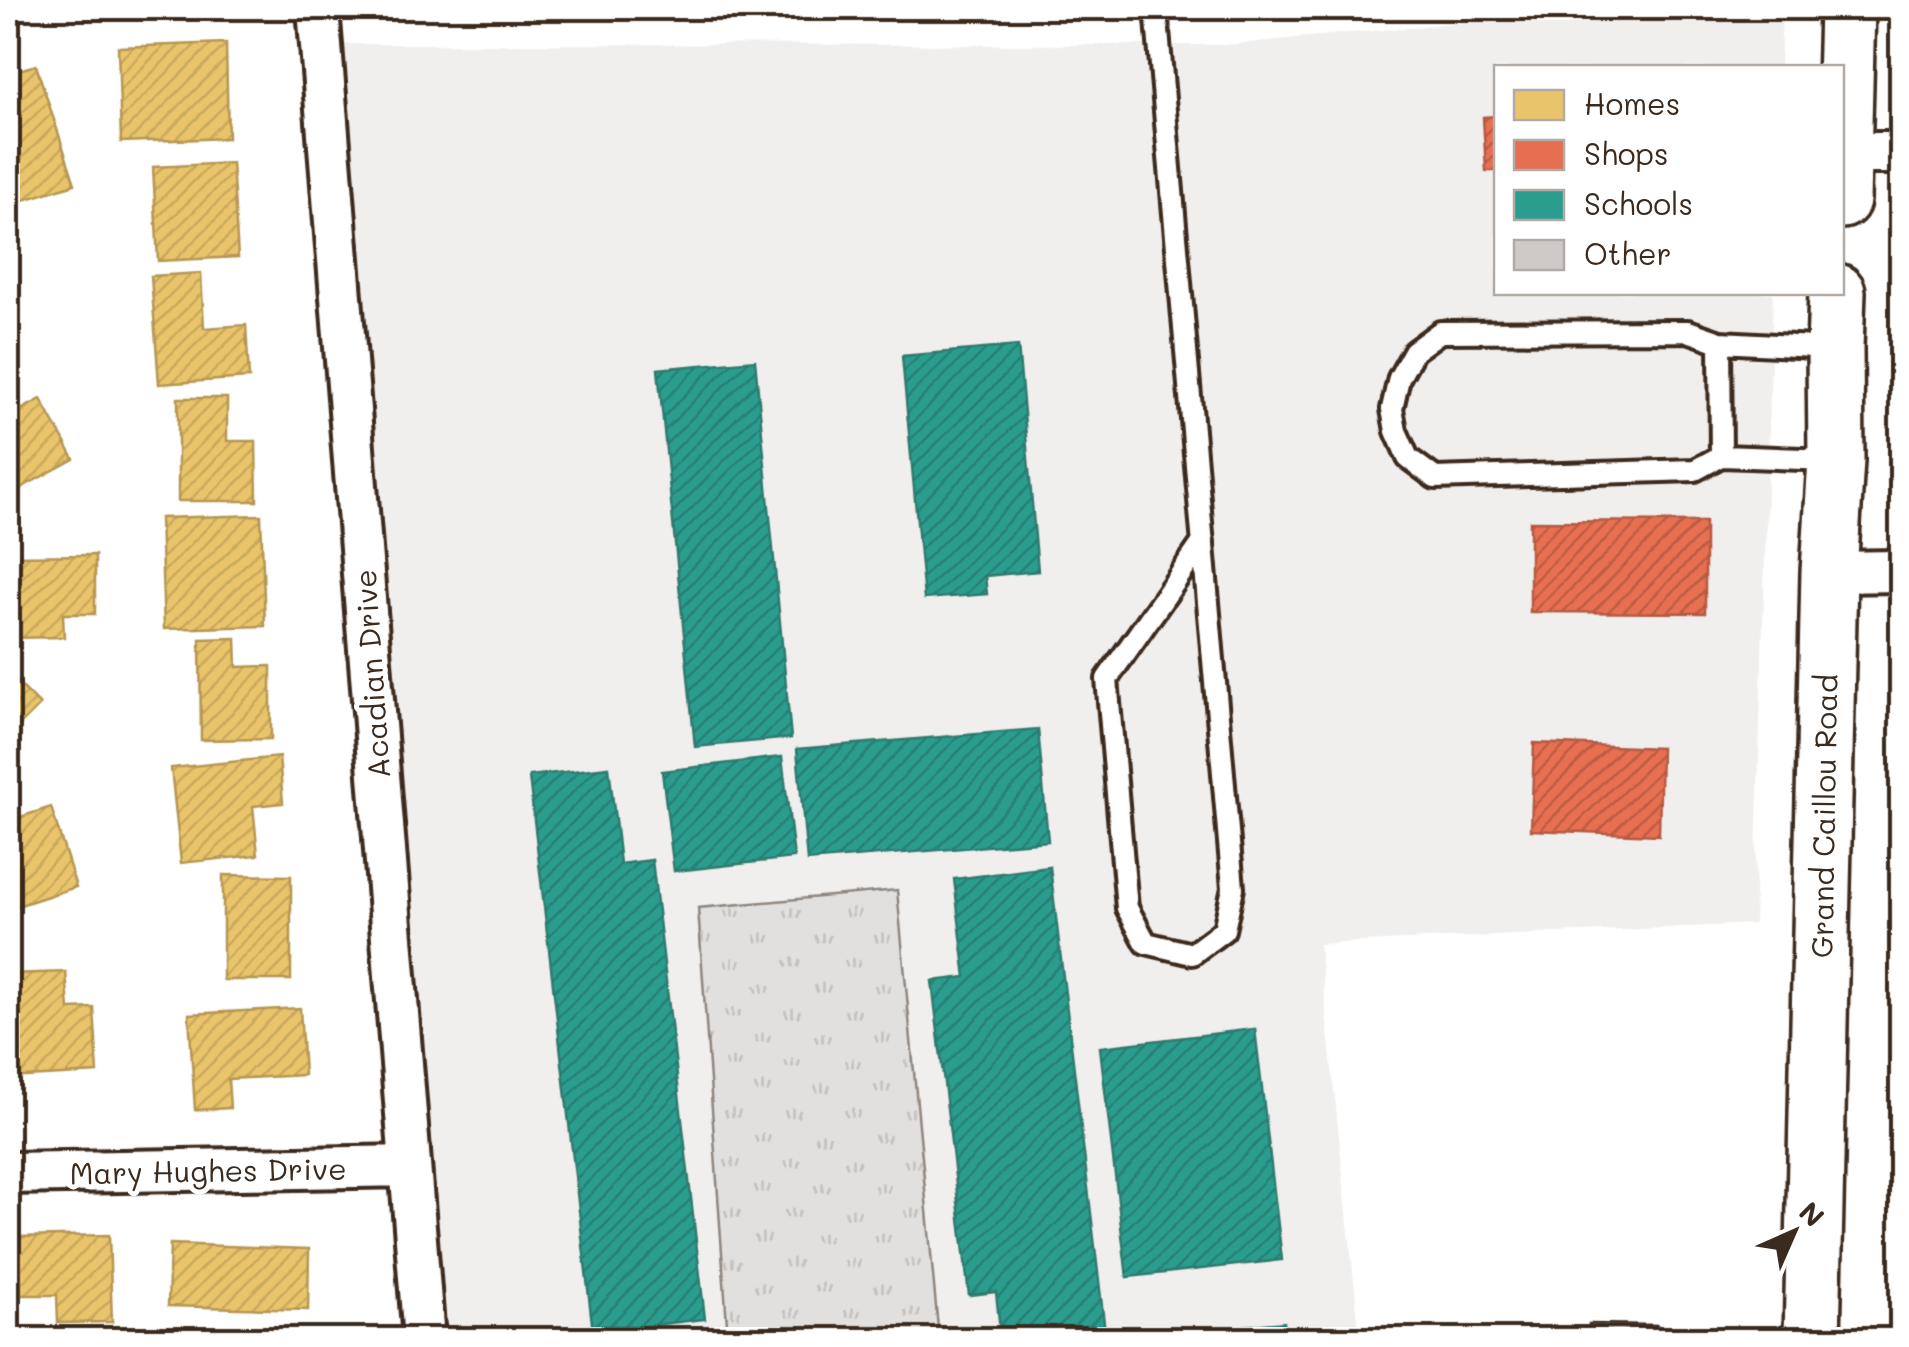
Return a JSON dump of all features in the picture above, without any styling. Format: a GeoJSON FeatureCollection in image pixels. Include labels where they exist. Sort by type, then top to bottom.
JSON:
{"type":"FeatureCollection","features":[{"type":"Feature","properties":{"kind":"main road"},"geometry":{"type":"LineString","coordinates":[[1844,109],[1847,8]]}},
{"type":"Feature","properties":{"kind":"main road","name":"Grand Caillou Road"},"geometry":{"type":"LineString","coordinates":[[1812,1340],[1838,295]]}},
{"type":"Feature","properties":{"kind":"street","name":"Acadian Drive"},"geometry":{"type":"LineString","coordinates":[[318,8],[424,1340]]}},
{"type":"Feature","properties":{"kind":"street"},"geometry":{"type":"LineString","coordinates":[[1844,176],[1902,153]]}},
{"type":"Feature","properties":{"kind":"street"},"geometry":{"type":"LineString","coordinates":[[1828,572],[1902,571]]}},
{"type":"Feature","properties":{"kind":"street","name":"Mary Hughes Drive"},"geometry":{"type":"LineString","coordinates":[[8,1174],[409,1166]]}},
{"type":"Feature","properties":{"kind":"lane"},"geometry":{"type":"LineString","coordinates":[[1156,8],[1234,888],[1224,930],[1192,954],[1146,943],[1127,908],[1107,679],[1203,542]]}},
{"type":"Feature","properties":{"kind":"lane"},"geometry":{"type":"LineString","coordinates":[[1835,348],[1720,342],[1688,331],[1440,332],[1414,351],[1399,378],[1392,409],[1396,432],[1408,458],[1434,478],[1695,470],[1721,456],[1836,460]]}},
{"type":"Feature","properties":{"kind":"lane"},"geometry":{"type":"LineString","coordinates":[[1720,342],[1721,456]]}},
{"type":"Feature","properties":{"kind":"shaded area"},"geometry":{"type":"Polygon","coordinates":[[[1608,8],[1782,8],[1780,65],[1494,65],[1494,295],[1773,295],[1754,924],[1319,944],[1360,1339],[446,1339],[330,44],[1226,45],[1608,8]]]}},
{"type":"Feature","properties":{"kind":"green space"},"geometry":{"type":"Polygon","coordinates":[[[897,890],[939,1339],[728,1339],[698,908],[897,890]]]}},
{"type":"Feature","properties":{"kind":"building: Homes"},"geometry":{"type":"Polygon","coordinates":[[[226,43],[228,138],[121,142],[118,47],[226,43]]]}},
{"type":"Feature","properties":{"kind":"building: Homes"},"geometry":{"type":"Polygon","coordinates":[[[36,65],[75,184],[8,205],[8,117],[16,114],[8,73],[36,65]]]}},
{"type":"Feature","properties":{"kind":"building: Homes"},"geometry":{"type":"Polygon","coordinates":[[[232,163],[238,257],[158,261],[153,167],[232,163]]]}},
{"type":"Feature","properties":{"kind":"building: Homes"},"geometry":{"type":"Polygon","coordinates":[[[201,273],[204,328],[246,325],[249,378],[159,384],[151,276],[201,273]]]}},
{"type":"Feature","properties":{"kind":"building: Homes"},"geometry":{"type":"Polygon","coordinates":[[[178,398],[227,398],[227,441],[256,441],[257,501],[178,501],[178,398]]]}},
{"type":"Feature","properties":{"kind":"building: Homes"},"geometry":{"type":"Polygon","coordinates":[[[41,399],[74,459],[8,495],[8,417],[41,399]]]}},
{"type":"Feature","properties":{"kind":"building: Homes"},"geometry":{"type":"Polygon","coordinates":[[[261,515],[265,626],[164,629],[160,518],[261,515]]]}},
{"type":"Feature","properties":{"kind":"building: Homes"},"geometry":{"type":"Polygon","coordinates":[[[95,555],[95,614],[63,614],[64,637],[8,638],[8,556],[95,555]]]}},
{"type":"Feature","properties":{"kind":"building: Homes"},"geometry":{"type":"Polygon","coordinates":[[[236,638],[237,667],[271,666],[271,739],[201,740],[200,639],[236,638]]]}},
{"type":"Feature","properties":{"kind":"building: Homes"},"geometry":{"type":"Polygon","coordinates":[[[8,673],[40,705],[8,737],[8,673]]]}},
{"type":"Feature","properties":{"kind":"building: Homes"},"geometry":{"type":"Polygon","coordinates":[[[279,757],[283,803],[253,806],[258,855],[181,863],[171,768],[279,757]]]}},
{"type":"Feature","properties":{"kind":"building: Homes"},"geometry":{"type":"Polygon","coordinates":[[[51,807],[76,887],[8,909],[8,821],[51,807]]]}},
{"type":"Feature","properties":{"kind":"building: Homes"},"geometry":{"type":"Polygon","coordinates":[[[223,875],[291,876],[291,980],[223,980],[223,875]]]}},
{"type":"Feature","properties":{"kind":"building: Homes"},"geometry":{"type":"Polygon","coordinates":[[[66,972],[69,1009],[94,1008],[98,1073],[8,1078],[8,974],[66,972]]]}},
{"type":"Feature","properties":{"kind":"building: Homes"},"geometry":{"type":"Polygon","coordinates":[[[300,1008],[304,1075],[228,1079],[230,1108],[195,1110],[189,1014],[300,1008]]]}},
{"type":"Feature","properties":{"kind":"building: Homes"},"geometry":{"type":"Polygon","coordinates":[[[109,1235],[112,1322],[58,1323],[57,1295],[16,1295],[14,1237],[109,1235]]]}},
{"type":"Feature","properties":{"kind":"building: Homes"},"geometry":{"type":"Polygon","coordinates":[[[170,1244],[309,1249],[308,1310],[168,1306],[170,1244]]]}},
{"type":"Feature","properties":{"kind":"building: Shops"},"geometry":{"type":"Polygon","coordinates":[[[1494,116],[1494,171],[1486,171],[1483,117],[1494,116]]]}},
{"type":"Feature","properties":{"kind":"building: Shops"},"geometry":{"type":"Polygon","coordinates":[[[1530,521],[1705,522],[1705,613],[1530,612],[1530,521]]]}},
{"type":"Feature","properties":{"kind":"building: Shops"},"geometry":{"type":"Polygon","coordinates":[[[1534,743],[1661,748],[1659,835],[1531,830],[1534,743]]]}},
{"type":"Feature","properties":{"kind":"building: Schools"},"geometry":{"type":"Polygon","coordinates":[[[1018,346],[1038,571],[985,576],[987,594],[924,599],[902,356],[1018,346]]]}},
{"type":"Feature","properties":{"kind":"building: Schools"},"geometry":{"type":"Polygon","coordinates":[[[755,360],[791,738],[695,747],[658,369],[755,360]]]}},
{"type":"Feature","properties":{"kind":"building: Schools"},"geometry":{"type":"Polygon","coordinates":[[[1038,729],[1048,841],[807,861],[797,749],[1038,729]]]}},
{"type":"Feature","properties":{"kind":"building: Schools"},"geometry":{"type":"Polygon","coordinates":[[[782,757],[794,858],[674,871],[662,771],[782,757]]]}},
{"type":"Feature","properties":{"kind":"building: Schools"},"geometry":{"type":"Polygon","coordinates":[[[609,767],[620,864],[652,860],[705,1319],[593,1332],[529,776],[609,767]]]}},
{"type":"Feature","properties":{"kind":"building: Schools"},"geometry":{"type":"Polygon","coordinates":[[[1050,867],[1106,1340],[1001,1340],[996,1292],[969,1295],[932,981],[966,977],[954,879],[1050,867]]]}},
{"type":"Feature","properties":{"kind":"building: Schools"},"geometry":{"type":"Polygon","coordinates":[[[1255,1029],[1282,1260],[1127,1277],[1100,1047],[1255,1029]]]}},
{"type":"Feature","properties":{"kind":"building: Schools"},"geometry":{"type":"Polygon","coordinates":[[[1284,1322],[1286,1340],[1145,1340],[1144,1336],[1284,1322]]]}},
{"type":"Feature","properties":{"kind":"building: Other"},"geometry":{"type":"Polygon","coordinates":[[[1589,1324],[1657,1325],[1657,1340],[1589,1340],[1589,1324]]]}}]}
